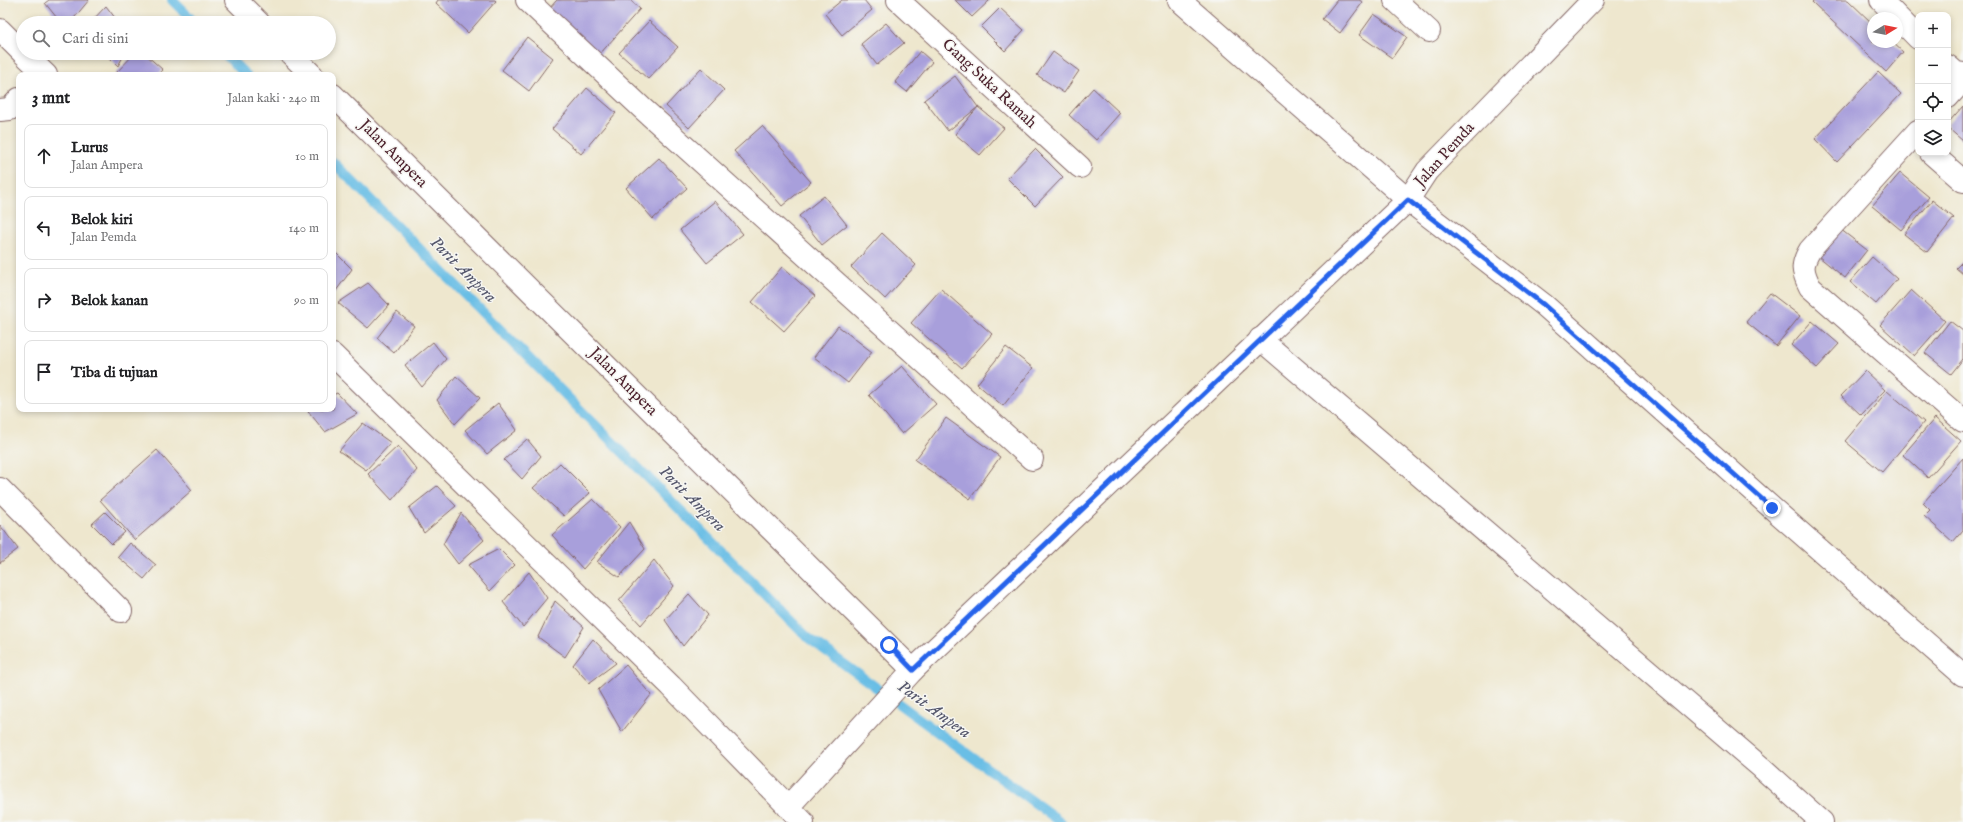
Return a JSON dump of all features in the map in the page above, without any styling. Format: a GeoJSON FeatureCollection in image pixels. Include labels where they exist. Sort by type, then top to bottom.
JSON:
{"type":"FeatureCollection","features":[{"type":"Feature","properties":{"kind":"street"},"geometry":{"type":"LineString","coordinates":[[236,0],[252,16]]}},
{"type":"Feature","properties":{"kind":"street"},"geometry":{"type":"LineString","coordinates":[[527,0],[643,109],[1032,459]]}},
{"type":"Feature","properties":{"kind":"street","name":"Gang Suka Ramah"},"geometry":{"type":"LineString","coordinates":[[898,0],[1080,167]]}},
{"type":"Feature","properties":{"kind":"street"},"geometry":{"type":"LineString","coordinates":[[1179,0],[1408,200],[1544,305],[1963,675]]}},
{"type":"Feature","properties":{"kind":"street"},"geometry":{"type":"LineString","coordinates":[[1395,0],[1429,31]]}},
{"type":"Feature","properties":{"kind":"street","name":"Jalan Pemda"},"geometry":{"type":"LineString","coordinates":[[796,814],[867,721],[898,686],[909,666],[1408,200],[1427,171],[1593,0]]}},
{"type":"Feature","properties":{"kind":"street"},"geometry":{"type":"LineString","coordinates":[[1881,0],[1915,35]]}},
{"type":"Feature","properties":{"kind":"street"},"geometry":{"type":"LineString","coordinates":[[0,30],[16,46]]}},
{"type":"Feature","properties":{"kind":"street"},"geometry":{"type":"LineString","coordinates":[[30,60],[42,72]]}},
{"type":"Feature","properties":{"kind":"street"},"geometry":{"type":"LineString","coordinates":[[297,60],[309,72]]}},
{"type":"Feature","properties":{"kind":"street"},"geometry":{"type":"LineString","coordinates":[[1951,69],[1956,73],[1963,74]]}},
{"type":"Feature","properties":{"kind":"street"},"geometry":{"type":"LineString","coordinates":[[1951,94],[1963,80]]}},
{"type":"Feature","properties":{"kind":"street","name":"Jalan Ampera"},"geometry":{"type":"LineString","coordinates":[[336,98],[909,666]]}},
{"type":"Feature","properties":{"kind":"street"},"geometry":{"type":"LineString","coordinates":[[0,110],[10,109],[16,102]]}},
{"type":"Feature","properties":{"kind":"street"},"geometry":{"type":"LineString","coordinates":[[1915,137],[1810,250],[1804,260],[1804,274],[1810,287],[1963,421]]}},
{"type":"Feature","properties":{"kind":"street"},"geometry":{"type":"LineString","coordinates":[[1934,156],[1963,181]]}},
{"type":"Feature","properties":{"kind":"street"},"geometry":{"type":"LineString","coordinates":[[1260,339],[1750,758],[1822,822]]}},
{"type":"Feature","properties":{"kind":"street"},"geometry":{"type":"LineString","coordinates":[[336,358],[672,686],[796,814]]}},
{"type":"Feature","properties":{"kind":"street"},"geometry":{"type":"LineString","coordinates":[[0,488],[121,611]]}},
{"type":"Feature","properties":{"kind":"building"},"geometry":{"type":"Polygon","coordinates":[[[49,0],[89,0],[76,16],[55,16],[45,3],[49,0]]]}},
{"type":"Feature","properties":{"kind":"building"},"geometry":{"type":"Polygon","coordinates":[[[438,0],[496,1],[468,33],[436,3],[438,0]]]}},
{"type":"Feature","properties":{"kind":"building"},"geometry":{"type":"Polygon","coordinates":[[[557,0],[630,0],[640,9],[598,56],[547,11],[557,0]]]}},
{"type":"Feature","properties":{"kind":"building"},"geometry":{"type":"Polygon","coordinates":[[[842,0],[864,0],[872,10],[842,35],[825,14],[842,0]]]}},
{"type":"Feature","properties":{"kind":"building"},"geometry":{"type":"Polygon","coordinates":[[[955,0],[990,0],[972,17],[955,0]]]}},
{"type":"Feature","properties":{"kind":"building"},"geometry":{"type":"Polygon","coordinates":[[[1337,0],[1359,0],[1363,2],[1340,33],[1322,19],[1337,0]]]}},
{"type":"Feature","properties":{"kind":"building"},"geometry":{"type":"Polygon","coordinates":[[[1814,0],[1848,0],[1867,18],[1867,48],[1899,48],[1903,52],[1886,72],[1812,2],[1814,0]]]}},
{"type":"Feature","properties":{"kind":"building"},"geometry":{"type":"Polygon","coordinates":[[[106,6],[114,16],[97,16],[106,6]]]}},
{"type":"Feature","properties":{"kind":"building"},"geometry":{"type":"Polygon","coordinates":[[[1000,8],[1024,30],[1005,51],[981,27],[1000,8]]]}},
{"type":"Feature","properties":{"kind":"building"},"geometry":{"type":"Polygon","coordinates":[[[1374,14],[1407,37],[1392,58],[1359,35],[1374,14]]]}},
{"type":"Feature","properties":{"kind":"building"},"geometry":{"type":"Polygon","coordinates":[[[649,21],[678,47],[648,79],[619,53],[649,21]]]}},
{"type":"Feature","properties":{"kind":"building"},"geometry":{"type":"Polygon","coordinates":[[[886,23],[904,43],[877,65],[861,44],[886,23]]]}},
{"type":"Feature","properties":{"kind":"building"},"geometry":{"type":"Polygon","coordinates":[[[527,37],[553,58],[529,91],[502,70],[527,37]]]}},
{"type":"Feature","properties":{"kind":"building"},"geometry":{"type":"Polygon","coordinates":[[[920,51],[932,62],[907,92],[895,82],[920,51]]]}},
{"type":"Feature","properties":{"kind":"building"},"geometry":{"type":"Polygon","coordinates":[[[1053,52],[1079,71],[1064,93],[1037,75],[1053,52]]]}},
{"type":"Feature","properties":{"kind":"building"},"geometry":{"type":"Polygon","coordinates":[[[112,60],[121,60],[118,66],[112,60]]]}},
{"type":"Feature","properties":{"kind":"building"},"geometry":{"type":"Polygon","coordinates":[[[128,60],[152,60],[163,70],[161,72],[117,72],[128,60]]]}},
{"type":"Feature","properties":{"kind":"building"},"geometry":{"type":"Polygon","coordinates":[[[701,68],[724,90],[689,128],[666,106],[701,68]]]}},
{"type":"Feature","properties":{"kind":"building"},"geometry":{"type":"Polygon","coordinates":[[[1878,72],[1901,94],[1837,162],[1815,139],[1878,72]]]}},
{"type":"Feature","properties":{"kind":"building"},"geometry":{"type":"Polygon","coordinates":[[[955,76],[978,107],[948,131],[924,100],[955,76]]]}},
{"type":"Feature","properties":{"kind":"building"},"geometry":{"type":"Polygon","coordinates":[[[587,88],[616,113],[581,154],[552,129],[587,88]]]}},
{"type":"Feature","properties":{"kind":"building"},"geometry":{"type":"Polygon","coordinates":[[[1093,88],[1120,113],[1096,140],[1069,115],[1093,88]]]}},
{"type":"Feature","properties":{"kind":"building"},"geometry":{"type":"Polygon","coordinates":[[[1963,106],[1963,141],[1951,131],[1951,120],[1963,106]]]}},
{"type":"Feature","properties":{"kind":"building"},"geometry":{"type":"Polygon","coordinates":[[[978,107],[1004,128],[980,155],[955,134],[978,107]]]}},
{"type":"Feature","properties":{"kind":"building"},"geometry":{"type":"Polygon","coordinates":[[[762,126],[811,182],[782,206],[734,151],[762,126]]]}},
{"type":"Feature","properties":{"kind":"building"},"geometry":{"type":"Polygon","coordinates":[[[1035,149],[1063,177],[1035,206],[1007,178],[1035,149]]]}},
{"type":"Feature","properties":{"kind":"building"},"geometry":{"type":"Polygon","coordinates":[[[659,158],[687,188],[653,219],[626,188],[659,158]]]}},
{"type":"Feature","properties":{"kind":"building"},"geometry":{"type":"Polygon","coordinates":[[[1900,173],[1929,197],[1901,230],[1872,206],[1900,173]]]}},
{"type":"Feature","properties":{"kind":"building"},"geometry":{"type":"Polygon","coordinates":[[[824,196],[847,225],[822,245],[799,216],[824,196]]]}},
{"type":"Feature","properties":{"kind":"building"},"geometry":{"type":"Polygon","coordinates":[[[1932,200],[1954,218],[1927,252],[1904,234],[1932,200]]]}},
{"type":"Feature","properties":{"kind":"building"},"geometry":{"type":"Polygon","coordinates":[[[715,201],[743,234],[707,263],[680,230],[715,201]]]}},
{"type":"Feature","properties":{"kind":"building"},"geometry":{"type":"Polygon","coordinates":[[[1840,229],[1867,250],[1845,278],[1818,256],[1840,229]]]}},
{"type":"Feature","properties":{"kind":"building"},"geometry":{"type":"Polygon","coordinates":[[[882,233],[916,265],[885,299],[851,267],[882,233]]]}},
{"type":"Feature","properties":{"kind":"building"},"geometry":{"type":"Polygon","coordinates":[[[336,253],[352,269],[336,291],[336,253]]]}},
{"type":"Feature","properties":{"kind":"building"},"geometry":{"type":"Polygon","coordinates":[[[1872,257],[1897,279],[1876,304],[1850,282],[1872,257]]]}},
{"type":"Feature","properties":{"kind":"building"},"geometry":{"type":"Polygon","coordinates":[[[1963,261],[1963,274],[1956,268],[1963,261]]]}},
{"type":"Feature","properties":{"kind":"building"},"geometry":{"type":"Polygon","coordinates":[[[782,267],[815,296],[784,331],[752,302],[782,267]]]}},
{"type":"Feature","properties":{"kind":"building"},"geometry":{"type":"Polygon","coordinates":[[[368,283],[389,305],[368,328],[338,303],[368,283]]]}},
{"type":"Feature","properties":{"kind":"building"},"geometry":{"type":"Polygon","coordinates":[[[941,289],[992,334],[962,368],[911,323],[941,289]]]}},
{"type":"Feature","properties":{"kind":"building"},"geometry":{"type":"Polygon","coordinates":[[[1911,290],[1945,321],[1914,356],[1880,325],[1911,290]]]}},
{"type":"Feature","properties":{"kind":"building"},"geometry":{"type":"Polygon","coordinates":[[[1770,293],[1800,316],[1776,346],[1746,322],[1770,293]]]}},
{"type":"Feature","properties":{"kind":"building"},"geometry":{"type":"Polygon","coordinates":[[[397,312],[414,326],[394,353],[377,338],[397,312]]]}},
{"type":"Feature","properties":{"kind":"building"},"geometry":{"type":"Polygon","coordinates":[[[1812,321],[1839,344],[1817,368],[1791,345],[1812,321]]]}},
{"type":"Feature","properties":{"kind":"building"},"geometry":{"type":"Polygon","coordinates":[[[1950,321],[1963,331],[1963,359],[1951,374],[1925,353],[1950,321]]]}},
{"type":"Feature","properties":{"kind":"building"},"geometry":{"type":"Polygon","coordinates":[[[838,326],[872,352],[848,383],[814,357],[838,326]]]}},
{"type":"Feature","properties":{"kind":"building"},"geometry":{"type":"Polygon","coordinates":[[[433,342],[446,359],[422,387],[405,365],[433,342]]]}},
{"type":"Feature","properties":{"kind":"building"},"geometry":{"type":"Polygon","coordinates":[[[1006,347],[1033,368],[1003,406],[977,384],[1006,347]]]}},
{"type":"Feature","properties":{"kind":"building"},"geometry":{"type":"Polygon","coordinates":[[[902,366],[936,404],[902,434],[869,395],[902,366]]]}},
{"type":"Feature","properties":{"kind":"building"},"geometry":{"type":"Polygon","coordinates":[[[1865,371],[1885,390],[1861,415],[1841,396],[1865,371]]]}},
{"type":"Feature","properties":{"kind":"building"},"geometry":{"type":"Polygon","coordinates":[[[456,376],[480,398],[455,424],[437,400],[456,376]]]}},
{"type":"Feature","properties":{"kind":"building"},"geometry":{"type":"Polygon","coordinates":[[[1887,391],[1924,422],[1882,472],[1845,441],[1887,391]]]}},
{"type":"Feature","properties":{"kind":"building"},"geometry":{"type":"Polygon","coordinates":[[[336,394],[357,414],[325,432],[309,412],[336,412],[336,394]]]}},
{"type":"Feature","properties":{"kind":"building"},"geometry":{"type":"Polygon","coordinates":[[[498,403],[517,430],[487,454],[465,430],[498,403]]]}},
{"type":"Feature","properties":{"kind":"building"},"geometry":{"type":"Polygon","coordinates":[[[946,418],[1000,457],[970,499],[915,460],[946,418]]]}},
{"type":"Feature","properties":{"kind":"building"},"geometry":{"type":"Polygon","coordinates":[[[1935,418],[1961,441],[1928,478],[1903,455],[1935,418]]]}},
{"type":"Feature","properties":{"kind":"building"},"geometry":{"type":"Polygon","coordinates":[[[363,423],[391,443],[366,470],[339,451],[363,423]]]}},
{"type":"Feature","properties":{"kind":"building"},"geometry":{"type":"Polygon","coordinates":[[[527,439],[541,456],[522,479],[504,460],[527,439]]]}},
{"type":"Feature","properties":{"kind":"building"},"geometry":{"type":"Polygon","coordinates":[[[398,446],[417,470],[392,500],[368,474],[398,446]]]}},
{"type":"Feature","properties":{"kind":"building"},"geometry":{"type":"Polygon","coordinates":[[[157,450],[192,490],[135,540],[100,500],[157,450]]]}},
{"type":"Feature","properties":{"kind":"building"},"geometry":{"type":"Polygon","coordinates":[[[1963,458],[1963,530],[1953,542],[1924,516],[1930,510],[1923,503],[1963,458]]]}},
{"type":"Feature","properties":{"kind":"building"},"geometry":{"type":"Polygon","coordinates":[[[560,463],[590,493],[564,516],[533,488],[560,463]]]}},
{"type":"Feature","properties":{"kind":"building"},"geometry":{"type":"Polygon","coordinates":[[[437,486],[456,506],[424,533],[409,508],[437,486]]]}},
{"type":"Feature","properties":{"kind":"building"},"geometry":{"type":"Polygon","coordinates":[[[593,499],[620,527],[583,569],[552,535],[593,499]]]}},
{"type":"Feature","properties":{"kind":"building"},"geometry":{"type":"Polygon","coordinates":[[[105,512],[125,532],[112,544],[92,524],[105,512]]]}},
{"type":"Feature","properties":{"kind":"building"},"geometry":{"type":"Polygon","coordinates":[[[461,513],[484,540],[458,564],[443,544],[461,513]]]}},
{"type":"Feature","properties":{"kind":"building"},"geometry":{"type":"Polygon","coordinates":[[[629,522],[645,549],[619,577],[597,562],[629,522]]]}},
{"type":"Feature","properties":{"kind":"building"},"geometry":{"type":"Polygon","coordinates":[[[0,525],[18,549],[0,563],[0,525]]]}},
{"type":"Feature","properties":{"kind":"building"},"geometry":{"type":"Polygon","coordinates":[[[130,543],[156,565],[144,579],[118,557],[130,543]]]}},
{"type":"Feature","properties":{"kind":"building"},"geometry":{"type":"Polygon","coordinates":[[[499,549],[515,565],[490,591],[468,565],[499,549]]]}},
{"type":"Feature","properties":{"kind":"building"},"geometry":{"type":"Polygon","coordinates":[[[654,560],[674,586],[641,625],[619,601],[654,560]]]}},
{"type":"Feature","properties":{"kind":"building"},"geometry":{"type":"Polygon","coordinates":[[[529,572],[547,598],[523,627],[503,602],[529,572]]]}},
{"type":"Feature","properties":{"kind":"building"},"geometry":{"type":"Polygon","coordinates":[[[689,594],[708,615],[683,646],[665,620],[689,594]]]}},
{"type":"Feature","properties":{"kind":"building"},"geometry":{"type":"Polygon","coordinates":[[[555,601],[584,627],[565,657],[538,637],[555,601]]]}},
{"type":"Feature","properties":{"kind":"building"},"geometry":{"type":"Polygon","coordinates":[[[593,639],[616,663],[589,683],[573,665],[593,639]]]}},
{"type":"Feature","properties":{"kind":"building"},"geometry":{"type":"Polygon","coordinates":[[[626,665],[651,695],[622,732],[598,690],[626,665]]]}},
{"type":"Feature","properties":{"kind":"waterway","name":"Parit Ampera"},"geometry":{"type":"LineString","coordinates":[[172,0],[188,16]]}},
{"type":"Feature","properties":{"kind":"waterway","name":"Parit Ampera"},"geometry":{"type":"LineString","coordinates":[[231,60],[243,72]]}},
{"type":"Feature","properties":{"kind":"waterway","name":"Parit Ampera"},"geometry":{"type":"LineString","coordinates":[[336,165],[807,637],[1061,822]]}},
{"type":"Feature","properties":{"kind":"route"},"geometry":{"type":"LineString","coordinates":[[889,645],[913,670],[1408,200],[1544,305],[1772,508]]}}]}
